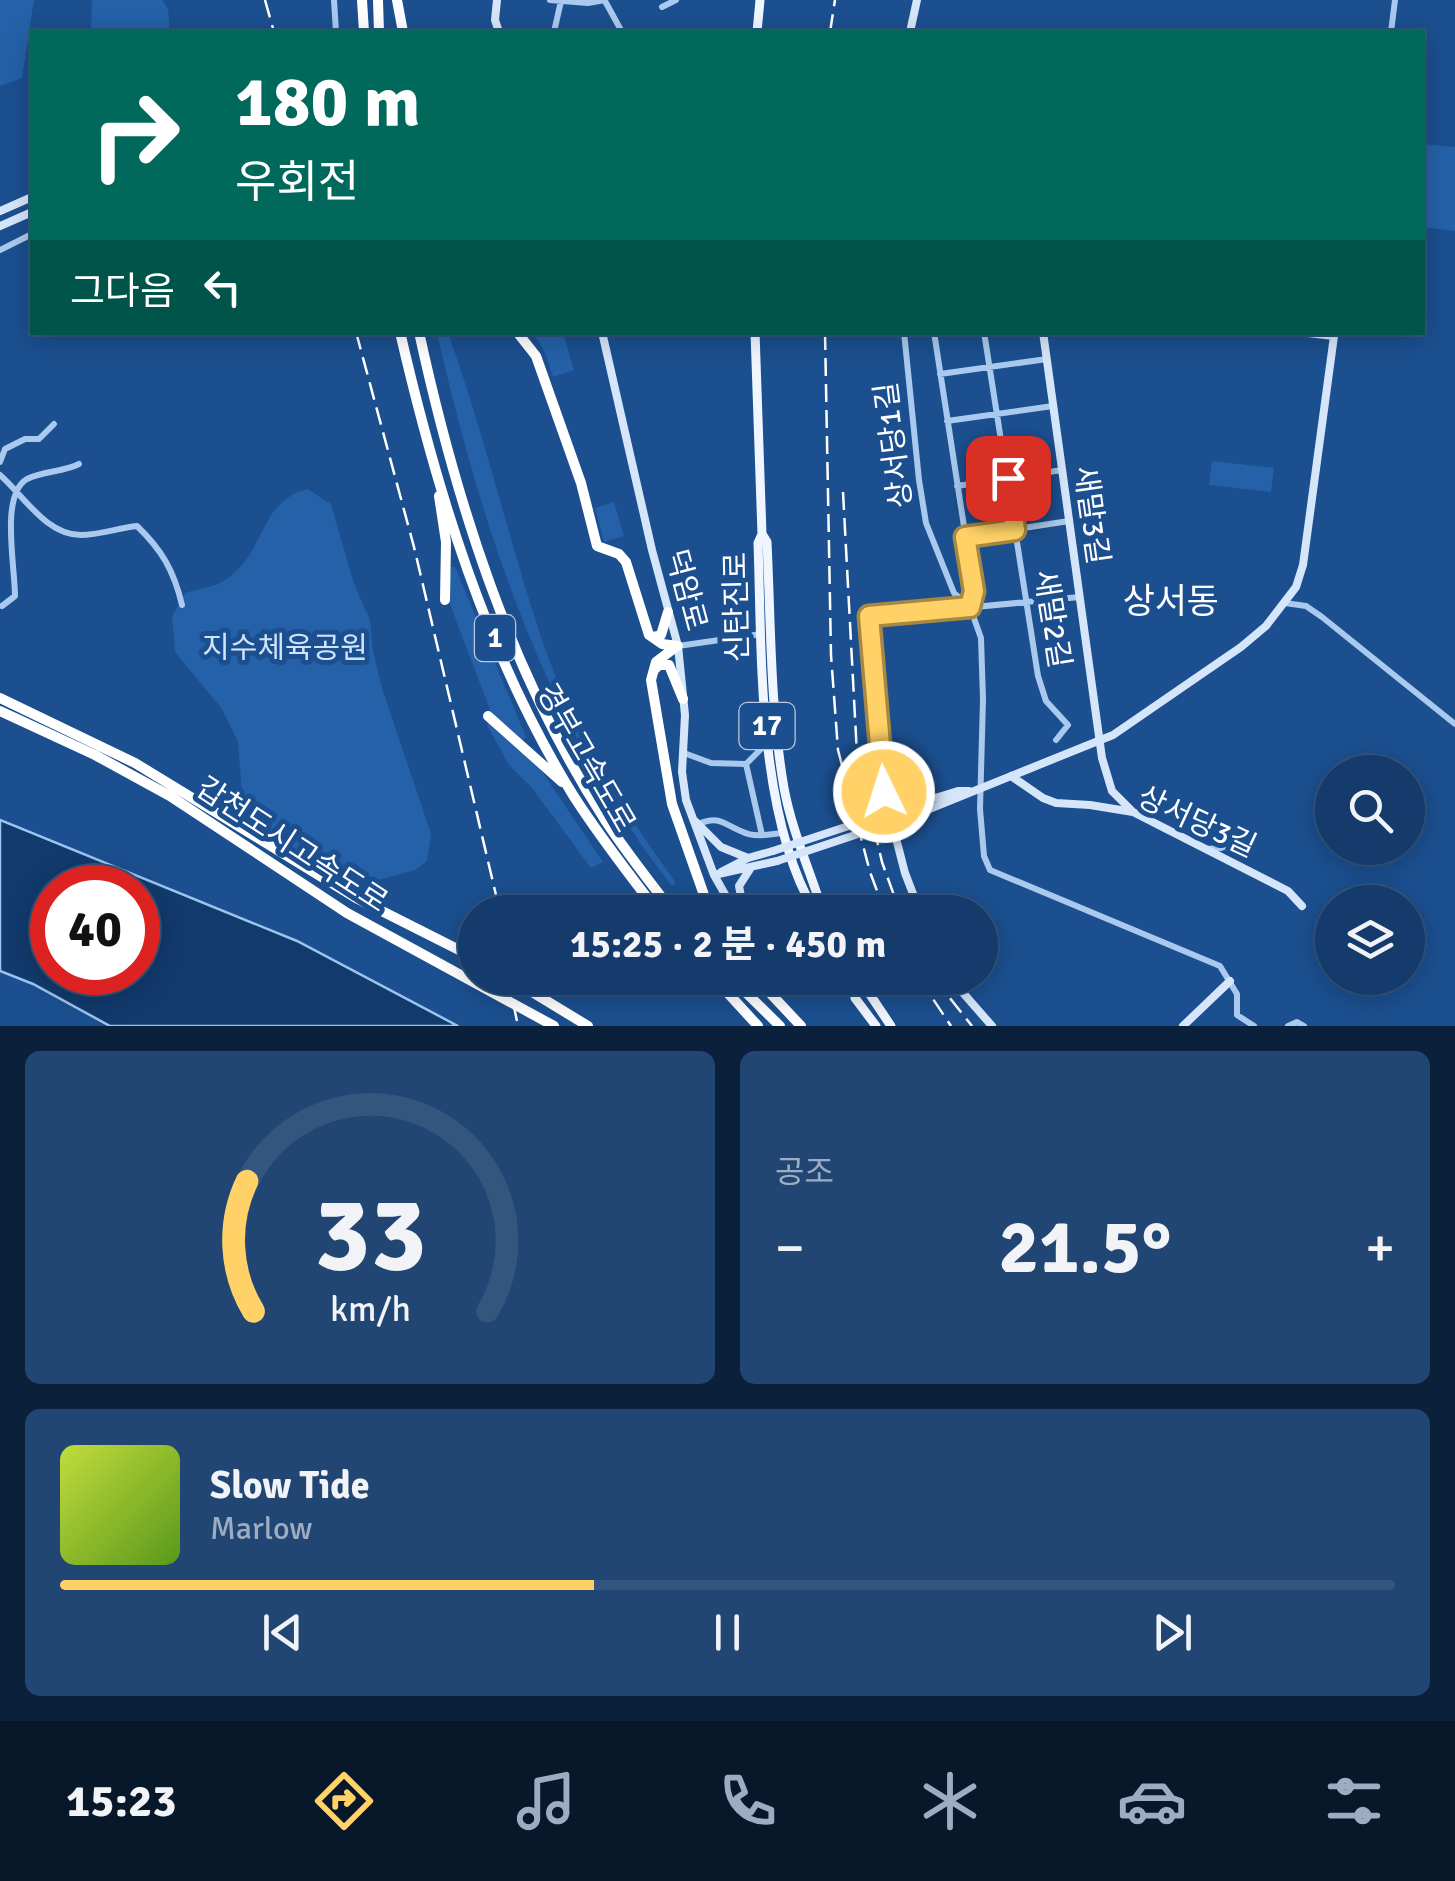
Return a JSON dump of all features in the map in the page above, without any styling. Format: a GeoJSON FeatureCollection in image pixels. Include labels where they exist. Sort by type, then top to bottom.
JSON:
{"type":"FeatureCollection","features":[{"type":"Feature","properties":{"kind":"highway"},"geometry":{"type":"LineString","coordinates":[[362,0],[364,30]]}},
{"type":"Feature","properties":{"kind":"highway"},"geometry":{"type":"LineString","coordinates":[[378,0],[379,30]]}},
{"type":"Feature","properties":{"kind":"highway"},"geometry":{"type":"LineString","coordinates":[[397,0],[403,30]]}},
{"type":"Feature","properties":{"kind":"highway","name":"경부고속도로"},"geometry":{"type":"LineString","coordinates":[[401,335],[438,480],[490,626],[522,699],[570,790],[645,895]]}},
{"type":"Feature","properties":{"kind":"highway","name":"경부고속도로"},"geometry":{"type":"LineString","coordinates":[[420,335],[470,522],[513,644],[585,786],[660,895]]}},
{"type":"Feature","properties":{"kind":"highway"},"geometry":{"type":"LineString","coordinates":[[519,335],[536,356],[581,483],[597,546],[620,554],[626,562],[649,635],[656,642],[678,646]]}},
{"type":"Feature","properties":{"kind":"highway"},"geometry":{"type":"LineString","coordinates":[[438,480],[446,542],[445,600]]}},
{"type":"Feature","properties":{"kind":"highway"},"geometry":{"type":"LineString","coordinates":[[649,635],[661,635],[668,612]]}},
{"type":"Feature","properties":{"kind":"highway"},"geometry":{"type":"LineString","coordinates":[[678,646],[660,657],[651,675],[672,804],[704,895]]}},
{"type":"Feature","properties":{"kind":"highway"},"geometry":{"type":"LineString","coordinates":[[651,675],[659,665],[669,666],[684,699]]}},
{"type":"Feature","properties":{"kind":"highway","name":"갑천도시고속도로"},"geometry":{"type":"LineString","coordinates":[[0,698],[135,764],[356,898],[458,949]]}},
{"type":"Feature","properties":{"kind":"highway","name":"갑천도시고속도로"},"geometry":{"type":"LineString","coordinates":[[0,711],[170,796],[347,913],[554,1026]]}},
{"type":"Feature","properties":{"kind":"highway"},"geometry":{"type":"LineString","coordinates":[[488,716],[570,790]]}},
{"type":"Feature","properties":{"kind":"highway"},"geometry":{"type":"LineString","coordinates":[[537,995],[588,1026]]}},
{"type":"Feature","properties":{"kind":"highway"},"geometry":{"type":"LineString","coordinates":[[730,995],[758,1026]]}},
{"type":"Feature","properties":{"kind":"highway"},"geometry":{"type":"LineString","coordinates":[[748,995],[780,1026]]}},
{"type":"Feature","properties":{"kind":"highway"},"geometry":{"type":"LineString","coordinates":[[772,995],[801,1026]]}},
{"type":"Feature","properties":{"kind":"main road"},"geometry":{"type":"LineString","coordinates":[[757,30],[760,0]]}},
{"type":"Feature","properties":{"kind":"main road","name":"신탄진로"},"geometry":{"type":"LineString","coordinates":[[756,335],[762,534],[758,544],[776,730],[784,789],[817,895]]}},
{"type":"Feature","properties":{"kind":"main road","name":"신탄진로"},"geometry":{"type":"LineString","coordinates":[[766,634],[767,742],[785,832],[807,895]]}},
{"type":"Feature","properties":{"kind":"main road"},"geometry":{"type":"LineString","coordinates":[[854,995],[876,1026]]}},
{"type":"Feature","properties":{"kind":"main road"},"geometry":{"type":"LineString","coordinates":[[869,995],[891,1026]]}},
{"type":"Feature","properties":{"kind":"street"},"geometry":{"type":"LineString","coordinates":[[334,0],[336,30]]}},
{"type":"Feature","properties":{"kind":"street"},"geometry":{"type":"LineString","coordinates":[[497,0],[498,30]]}},
{"type":"Feature","properties":{"kind":"street"},"geometry":{"type":"LineString","coordinates":[[550,0],[605,0],[621,30]]}},
{"type":"Feature","properties":{"kind":"street"},"geometry":{"type":"LineString","coordinates":[[662,7],[676,0]]}},
{"type":"Feature","properties":{"kind":"street"},"geometry":{"type":"LineString","coordinates":[[910,30],[917,0]]}},
{"type":"Feature","properties":{"kind":"street"},"geometry":{"type":"LineString","coordinates":[[1392,30],[1395,0]]}},
{"type":"Feature","properties":{"kind":"street"},"geometry":{"type":"LineString","coordinates":[[554,30],[561,1]]}},
{"type":"Feature","properties":{"kind":"street"},"geometry":{"type":"LineString","coordinates":[[0,211],[30,198]]}},
{"type":"Feature","properties":{"kind":"street"},"geometry":{"type":"LineString","coordinates":[[0,226],[30,213]]}},
{"type":"Feature","properties":{"kind":"street"},"geometry":{"type":"LineString","coordinates":[[0,250],[30,235]]}},
{"type":"Feature","properties":{"kind":"street","name":"덕암로"},"geometry":{"type":"LineString","coordinates":[[603,335],[678,646],[684,699],[683,785],[714,876],[725,895]]}},
{"type":"Feature","properties":{"kind":"street","name":"상서당1길"},"geometry":{"type":"LineString","coordinates":[[904,335],[918,480],[926,523],[954,593],[970,607],[981,638],[984,699],[980,787],[984,856],[990,870],[1220,966],[1230,980]]}},
{"type":"Feature","properties":{"kind":"street"},"geometry":{"type":"LineString","coordinates":[[934,335],[974,591],[970,607]]}},
{"type":"Feature","properties":{"kind":"street","name":"새말2길"},"geometry":{"type":"LineString","coordinates":[[985,335],[1040,688],[1053,712],[1068,725],[1056,740]]}},
{"type":"Feature","properties":{"kind":"street","name":"새말3길"},"geometry":{"type":"LineString","coordinates":[[1043,335],[1108,781],[1120,802],[1133,812]]}},
{"type":"Feature","properties":{"kind":"street"},"geometry":{"type":"LineString","coordinates":[[714,876],[750,869],[912,816],[1102,741],[1241,648],[1266,626],[1296,587],[1308,538],[1335,335]]}},
{"type":"Feature","properties":{"kind":"street"},"geometry":{"type":"LineString","coordinates":[[940,374],[1047,359]]}},
{"type":"Feature","properties":{"kind":"street"},"geometry":{"type":"LineString","coordinates":[[947,421],[1053,406]]}},
{"type":"Feature","properties":{"kind":"street"},"geometry":{"type":"LineString","coordinates":[[0,462],[4,449],[25,439],[39,439],[54,424]]}},
{"type":"Feature","properties":{"kind":"street"},"geometry":{"type":"LineString","coordinates":[[2,606],[16,596],[7,508],[14,488],[28,478],[80,464]]}},
{"type":"Feature","properties":{"kind":"street"},"geometry":{"type":"LineString","coordinates":[[957,486],[1062,470]]}},
{"type":"Feature","properties":{"kind":"street"},"geometry":{"type":"LineString","coordinates":[[0,475],[53,527],[68,534],[136,526],[164,554],[182,605]]}},
{"type":"Feature","properties":{"kind":"street"},"geometry":{"type":"LineString","coordinates":[[965,537],[1069,522]]}},
{"type":"Feature","properties":{"kind":"street"},"geometry":{"type":"LineString","coordinates":[[0,538],[10,534]]}},
{"type":"Feature","properties":{"kind":"street"},"geometry":{"type":"LineString","coordinates":[[0,570],[12,567]]}},
{"type":"Feature","properties":{"kind":"street"},"geometry":{"type":"LineString","coordinates":[[913,895],[884,792],[869,616],[1080,597]]}},
{"type":"Feature","properties":{"kind":"street"},"geometry":{"type":"LineString","coordinates":[[1285,603],[1306,606],[1322,617],[1455,724]]}},
{"type":"Feature","properties":{"kind":"street"},"geometry":{"type":"LineString","coordinates":[[678,646],[766,634]]}},
{"type":"Feature","properties":{"kind":"street"},"geometry":{"type":"LineString","coordinates":[[684,753],[711,763],[746,764],[767,742]]}},
{"type":"Feature","properties":{"kind":"street"},"geometry":{"type":"LineString","coordinates":[[746,764],[762,836]]}},
{"type":"Feature","properties":{"kind":"street","name":"상서당3길"},"geometry":{"type":"LineString","coordinates":[[1011,776],[1056,804],[1090,804],[1133,812],[1288,891],[1302,906]]}},
{"type":"Feature","properties":{"kind":"street"},"geometry":{"type":"LineString","coordinates":[[714,876],[748,858],[958,791],[969,791]]}},
{"type":"Feature","properties":{"kind":"street"},"geometry":{"type":"LineString","coordinates":[[694,820],[721,819],[746,834],[785,832]]}},
{"type":"Feature","properties":{"kind":"street"},"geometry":{"type":"LineString","coordinates":[[694,820],[722,847],[748,858]]}},
{"type":"Feature","properties":{"kind":"street"},"geometry":{"type":"LineString","coordinates":[[1205,849],[1236,842]]}},
{"type":"Feature","properties":{"kind":"street"},"geometry":{"type":"LineString","coordinates":[[741,895],[739,886],[750,869]]}},
{"type":"Feature","properties":{"kind":"street"},"geometry":{"type":"LineString","coordinates":[[1182,1026],[1230,980],[1238,994],[1237,1015],[1254,1026]]}},
{"type":"Feature","properties":{"kind":"street"},"geometry":{"type":"LineString","coordinates":[[965,995],[992,1026]]}},
{"type":"Feature","properties":{"kind":"street"},"geometry":{"type":"LineString","coordinates":[[1288,1026],[1297,1022],[1304,1026]]}},
{"type":"Feature","properties":{"kind":"green space"},"geometry":{"type":"Polygon","coordinates":[[[0,0],[34,0],[22,78],[0,86],[0,0]]]}},
{"type":"Feature","properties":{"kind":"green space"},"geometry":{"type":"Polygon","coordinates":[[[92,0],[162,0],[168,9],[170,30],[91,30],[92,0]]]}},
{"type":"Feature","properties":{"kind":"green space"},"geometry":{"type":"Polygon","coordinates":[[[1425,144],[1455,147],[1455,231],[1425,227],[1425,144]]]}},
{"type":"Feature","properties":{"kind":"green space"},"geometry":{"type":"Polygon","coordinates":[[[437,335],[449,335],[553,670],[599,765],[676,883],[672,886],[627,824],[554,692],[498,552],[437,335]]]}},
{"type":"Feature","properties":{"kind":"green space"},"geometry":{"type":"Polygon","coordinates":[[[534,335],[564,335],[574,370],[553,377],[534,335]]]}},
{"type":"Feature","properties":{"kind":"green space"},"geometry":{"type":"Polygon","coordinates":[[[1212,461],[1274,468],[1271,492],[1209,485],[1212,461]]]}},
{"type":"Feature","properties":{"kind":"green space","name":"지수체육공원"},"geometry":{"type":"Polygon","coordinates":[[[308,489],[331,504],[354,584],[370,620],[382,688],[431,834],[427,861],[415,870],[367,883],[291,853],[255,832],[243,806],[238,742],[222,709],[175,652],[172,617],[185,593],[228,578],[250,554],[280,504],[308,489]]]}},
{"type":"Feature","properties":{"kind":"green space"},"geometry":{"type":"Polygon","coordinates":[[[614,502],[624,536],[604,542],[595,508],[614,502]]]}},
{"type":"Feature","properties":{"kind":"green space"},"geometry":{"type":"Polygon","coordinates":[[[450,567],[455,567],[526,737],[523,740],[492,715],[448,599],[450,567]]]}},
{"type":"Feature","properties":{"kind":"green space"},"geometry":{"type":"Polygon","coordinates":[[[490,722],[537,764],[603,862],[591,868],[532,788],[509,765],[487,725],[490,722]]]}},
{"type":"Feature","properties":{"kind":"shaded area"},"geometry":{"type":"Polygon","coordinates":[[[0,820],[110,865],[30,865],[30,983],[0,971],[0,820]]]}},
{"type":"Feature","properties":{"kind":"shaded area"},"geometry":{"type":"Polygon","coordinates":[[[160,885],[297,941],[458,1026],[110,1026],[53,995],[160,995],[160,885]]]}},
{"type":"Feature","properties":{"kind":"railway"},"geometry":{"type":"LineString","coordinates":[[265,0],[273,30]]}},
{"type":"Feature","properties":{"kind":"railway"},"geometry":{"type":"LineString","coordinates":[[830,30],[835,0]]}},
{"type":"Feature","properties":{"kind":"railway"},"geometry":{"type":"LineString","coordinates":[[357,335],[414,547],[496,895]]}},
{"type":"Feature","properties":{"kind":"railway"},"geometry":{"type":"LineString","coordinates":[[825,335],[831,655],[838,750],[879,895]]}},
{"type":"Feature","properties":{"kind":"railway"},"geometry":{"type":"LineString","coordinates":[[843,492],[857,755],[882,862],[894,895]]}},
{"type":"Feature","properties":{"kind":"railway"},"geometry":{"type":"LineString","coordinates":[[512,995],[518,1026]]}},
{"type":"Feature","properties":{"kind":"railway"},"geometry":{"type":"LineString","coordinates":[[930,995],[951,1026]]}},
{"type":"Feature","properties":{"kind":"railway"},"geometry":{"type":"LineString","coordinates":[[947,995],[972,1026]]}},
{"type":"Feature","properties":{"kind":"district","name":"상서동"},"geometry":{"type":"Point","coordinates":[1171,601]}},
{"type":"Feature","properties":{"kind":"route"},"geometry":{"type":"LineString","coordinates":[[884,792],[869,616],[970,607],[974,591],[965,537],[1015,530],[1008,478]]}}]}
